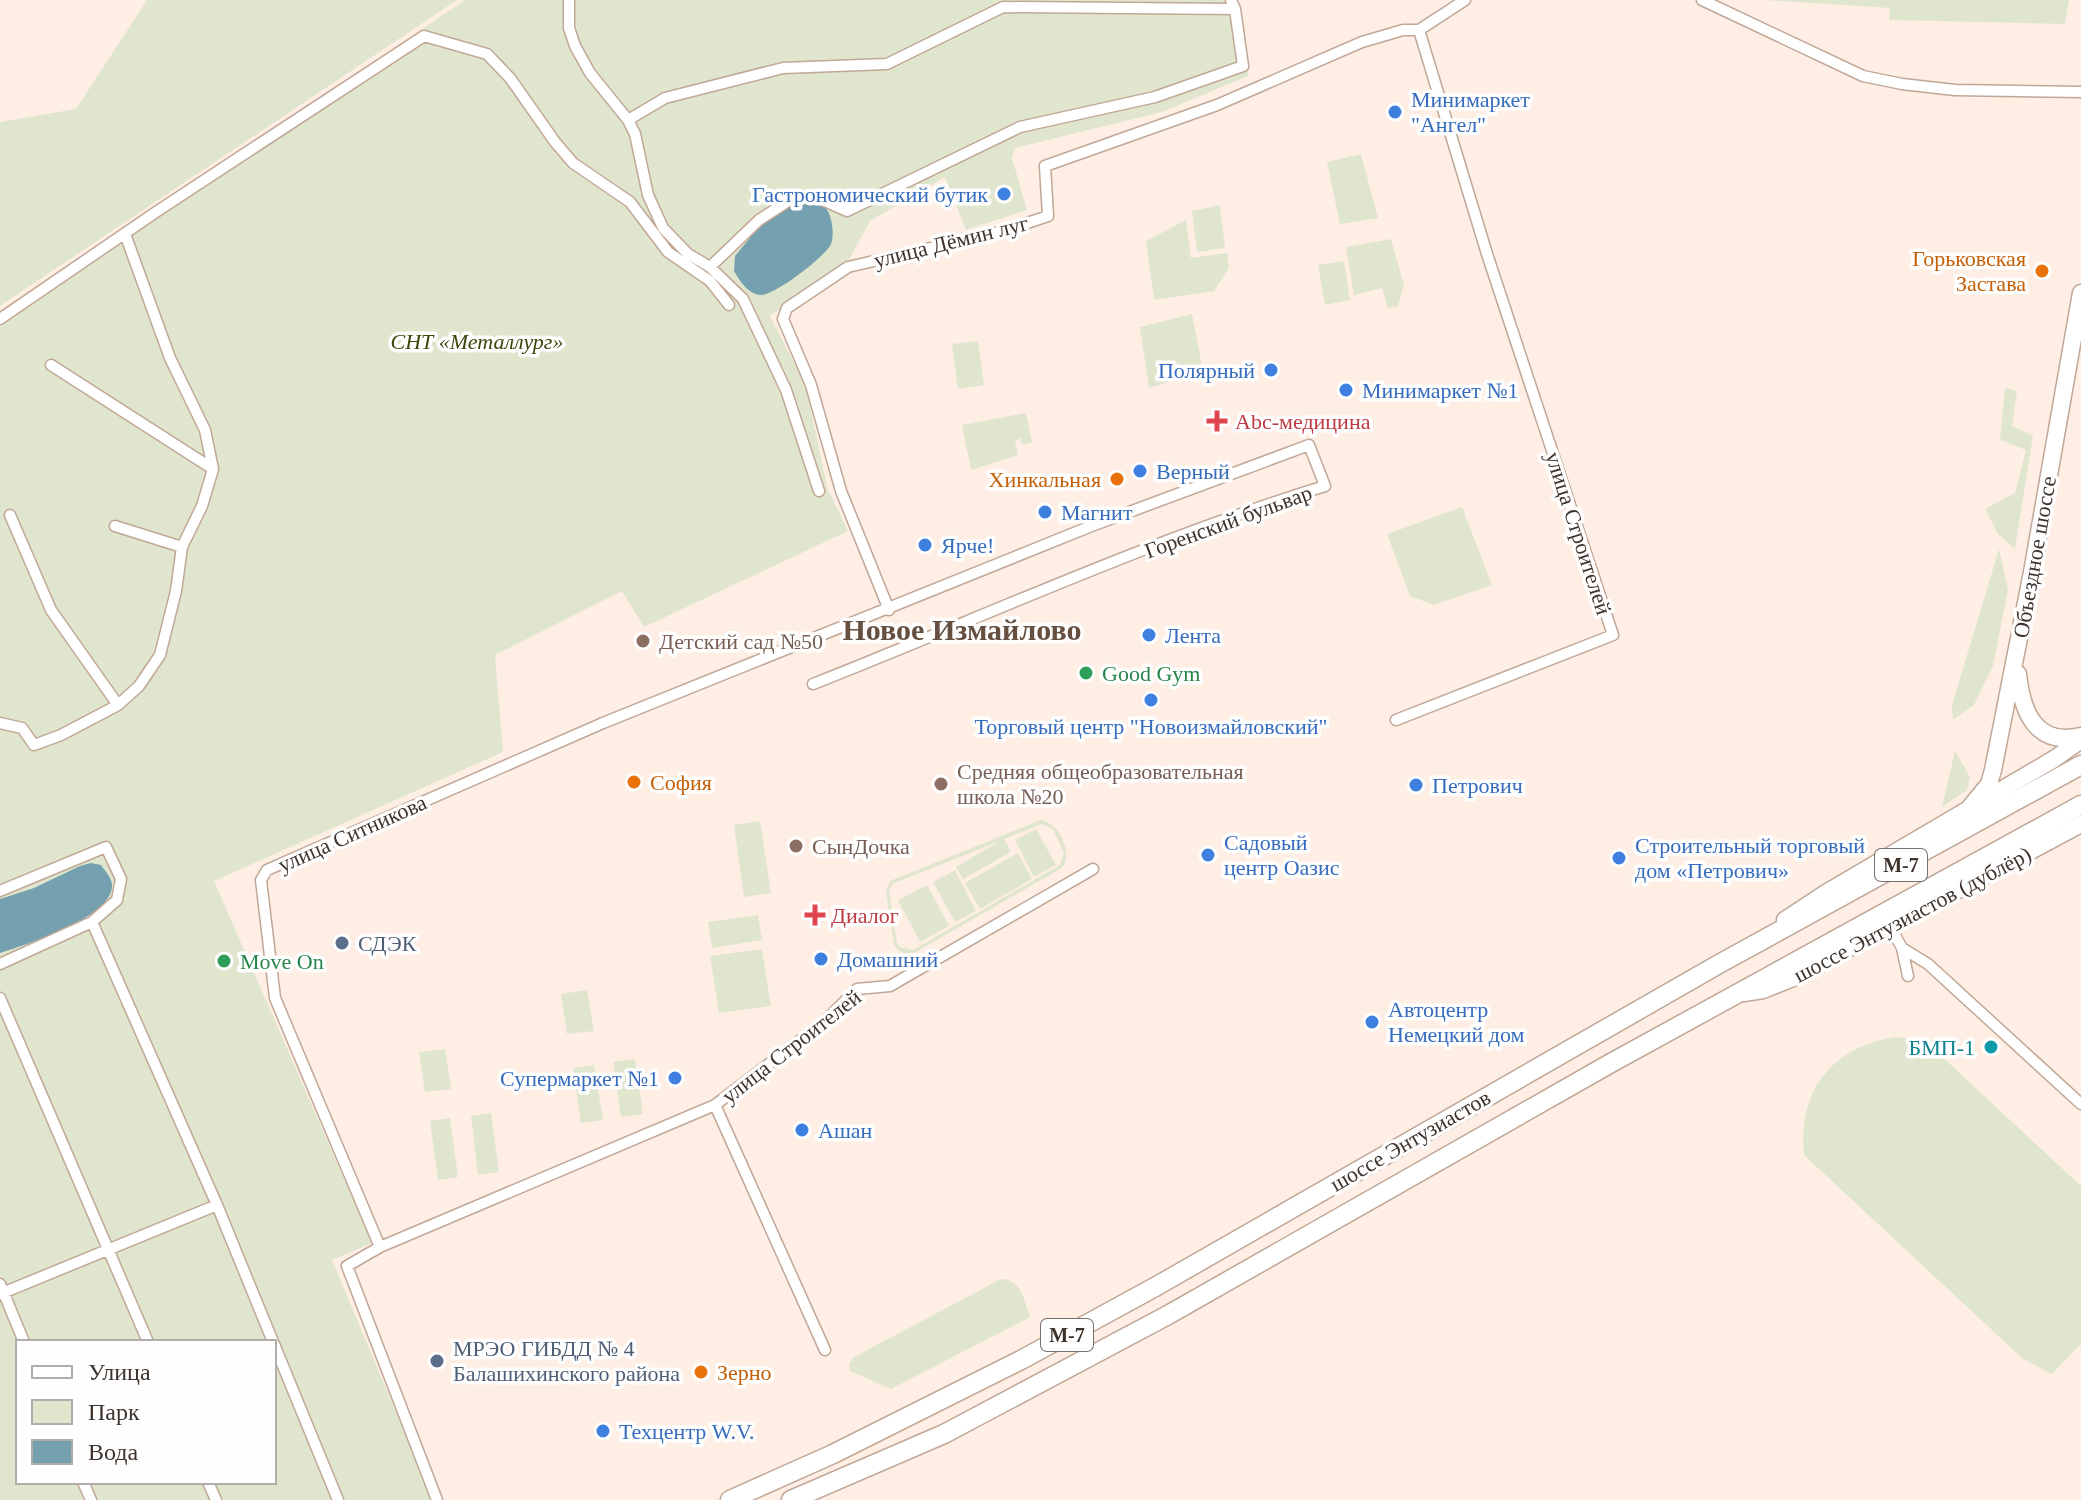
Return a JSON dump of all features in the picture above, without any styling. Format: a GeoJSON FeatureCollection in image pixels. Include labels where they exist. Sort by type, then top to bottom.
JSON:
{"type":"FeatureCollection","features":[{"type":"Feature","properties":{"kind":"highway","name":"шоссе Энтузиастов"},"geometry":{"type":"LineString","coordinates":[[730,1500],[833,1454],[988,1378],[1155,1287],[1719,964],[2081,765]]}},
{"type":"Feature","properties":{"kind":"highway","name":"шоссе Энтузиастов"},"geometry":{"type":"LineString","coordinates":[[791,1500],[944,1434],[1168,1315],[1448,1154],[2081,805]]}},
{"type":"Feature","properties":{"kind":"main road","name":"Объездное шоссе"},"geometry":{"type":"LineString","coordinates":[[1966,812],[1986,789],[1991,778],[2016,657],[2081,293]]}},
{"type":"Feature","properties":{"kind":"main road"},"geometry":{"type":"LineString","coordinates":[[2016,657],[2021,701],[2034,724],[2057,737],[2081,738]]}},
{"type":"Feature","properties":{"kind":"main road"},"geometry":{"type":"LineString","coordinates":[[1719,964],[1826,893],[2054,759],[2081,738]]}},
{"type":"Feature","properties":{"kind":"main road","name":"шоссе Энтузиастов (дублёр)"},"geometry":{"type":"LineString","coordinates":[[1739,993],[1763,990],[1793,978],[2081,824]]}},
{"type":"Feature","properties":{"kind":"street"},"geometry":{"type":"LineString","coordinates":[[569,0],[569,28],[575,46],[590,73],[628,120],[635,134],[648,195],[663,228],[688,254],[710,267],[743,299],[786,390],[819,491]]}},
{"type":"Feature","properties":{"kind":"street"},"geometry":{"type":"LineString","coordinates":[[1419,30],[1465,0]]}},
{"type":"Feature","properties":{"kind":"street"},"geometry":{"type":"LineString","coordinates":[[1702,0],[1863,76],[1955,90],[2081,92]]}},
{"type":"Feature","properties":{"kind":"street"},"geometry":{"type":"LineString","coordinates":[[628,120],[665,98],[783,68],[887,64],[1003,7],[1233,4],[1243,66],[1155,97],[1020,127],[847,211],[818,198],[793,198],[759,220],[710,267]]}},
{"type":"Feature","properties":{"kind":"street","name":"улица Дёмин луг"},"geometry":{"type":"LineString","coordinates":[[889,610],[841,491],[811,385],[783,319],[787,308],[848,267],[1000,232],[1048,216],[1045,166],[1217,105],[1362,42],[1403,30],[1419,30]]}},
{"type":"Feature","properties":{"kind":"street","name":"улица Строителей"},"geometry":{"type":"LineString","coordinates":[[1396,720],[1613,635],[1487,254],[1419,30]]}},
{"type":"Feature","properties":{"kind":"street"},"geometry":{"type":"LineString","coordinates":[[0,319],[424,36],[487,54],[510,78],[573,163],[630,202],[668,252],[710,281],[729,305]]}},
{"type":"Feature","properties":{"kind":"street"},"geometry":{"type":"LineString","coordinates":[[0,723],[22,728],[34,745],[61,735],[118,705],[139,686],[160,655],[176,591],[182,547],[202,506],[213,469],[205,430],[170,358],[125,234]]}},
{"type":"Feature","properties":{"kind":"street"},"geometry":{"type":"LineString","coordinates":[[51,365],[213,469]]}},
{"type":"Feature","properties":{"kind":"street","name":"Горенский бульвар"},"geometry":{"type":"LineString","coordinates":[[807,642],[1089,527],[1309,445],[1325,486],[1284,498],[1105,566],[813,684]]}},
{"type":"Feature","properties":{"kind":"street"},"geometry":{"type":"LineString","coordinates":[[10,515],[51,610],[118,705]]}},
{"type":"Feature","properties":{"kind":"street"},"geometry":{"type":"LineString","coordinates":[[115,526],[182,547]]}},
{"type":"Feature","properties":{"kind":"street","name":"улица Ситникова"},"geometry":{"type":"LineString","coordinates":[[380,1247],[275,998],[262,875],[267,870],[514,761],[807,642]]}},
{"type":"Feature","properties":{"kind":"street"},"geometry":{"type":"LineString","coordinates":[[0,891],[106,847],[121,879],[117,900],[92,922],[0,964]]}},
{"type":"Feature","properties":{"kind":"street","name":"улица Строителей"},"geometry":{"type":"LineString","coordinates":[[437,1500],[347,1266],[380,1247],[715,1105],[824,1022],[857,989],[890,986],[1093,869]]}},
{"type":"Feature","properties":{"kind":"street"},"geometry":{"type":"LineString","coordinates":[[92,922],[217,1205],[273,1340]]}},
{"type":"Feature","properties":{"kind":"street"},"geometry":{"type":"LineString","coordinates":[[1890,926],[1902,948],[1908,976]]}},
{"type":"Feature","properties":{"kind":"street"},"geometry":{"type":"LineString","coordinates":[[1902,948],[1928,964],[2081,1104]]}},
{"type":"Feature","properties":{"kind":"street"},"geometry":{"type":"LineString","coordinates":[[0,998],[147,1340]]}},
{"type":"Feature","properties":{"kind":"street"},"geometry":{"type":"LineString","coordinates":[[715,1105],[825,1350]]}},
{"type":"Feature","properties":{"kind":"street"},"geometry":{"type":"LineString","coordinates":[[23,1340],[1,1290],[217,1205]]}},
{"type":"Feature","properties":{"kind":"street"},"geometry":{"type":"LineString","coordinates":[[276,1348],[338,1500]]}},
{"type":"Feature","properties":{"kind":"green space"},"geometry":{"type":"Polygon","coordinates":[[[147,0],[457,0],[0,306],[0,122],[76,109],[147,0]]]}},
{"type":"Feature","properties":{"kind":"green space","name":"СНТ «Металлург»"},"geometry":{"type":"Polygon","coordinates":[[[465,0],[1234,0],[1245,34],[1248,76],[1162,112],[1015,148],[1012,158],[1027,210],[966,230],[945,177],[870,221],[847,264],[770,316],[806,386],[827,487],[848,531],[644,627],[622,591],[495,655],[503,752],[214,881],[372,1243],[332,1260],[433,1500],[0,1500],[0,314],[465,0]]]}},
{"type":"Feature","properties":{"kind":"green space"},"geometry":{"type":"Polygon","coordinates":[[[1766,0],[2069,0],[2065,24],[1889,20],[1890,8],[1766,0]]]}},
{"type":"Feature","properties":{"kind":"green space"},"geometry":{"type":"Polygon","coordinates":[[[1361,154],[1378,218],[1340,224],[1327,162],[1361,154]]]}},
{"type":"Feature","properties":{"kind":"green space"},"geometry":{"type":"Polygon","coordinates":[[[1220,205],[1225,248],[1197,252],[1192,211],[1220,205]]]}},
{"type":"Feature","properties":{"kind":"green space"},"geometry":{"type":"Polygon","coordinates":[[[1186,220],[1191,258],[1227,253],[1229,268],[1214,291],[1154,300],[1146,241],[1186,220]]]}},
{"type":"Feature","properties":{"kind":"green space"},"geometry":{"type":"Polygon","coordinates":[[[1391,239],[1404,285],[1398,306],[1388,308],[1382,288],[1354,295],[1346,247],[1391,239]]]}},
{"type":"Feature","properties":{"kind":"green space"},"geometry":{"type":"Polygon","coordinates":[[[1344,261],[1350,300],[1325,305],[1318,265],[1344,261]]]}},
{"type":"Feature","properties":{"kind":"green space"},"geometry":{"type":"Polygon","coordinates":[[[1192,314],[1203,371],[1149,388],[1140,327],[1192,314]]]}},
{"type":"Feature","properties":{"kind":"green space"},"geometry":{"type":"Polygon","coordinates":[[[978,341],[984,385],[958,389],[952,344],[978,341]]]}},
{"type":"Feature","properties":{"kind":"green space"},"geometry":{"type":"Polygon","coordinates":[[[2005,388],[2017,391],[2012,426],[2033,436],[2015,549],[1998,534],[1985,509],[2015,493],[2026,450],[2000,440],[2005,388]]]}},
{"type":"Feature","properties":{"kind":"green space"},"geometry":{"type":"Polygon","coordinates":[[[1026,413],[1032,442],[1022,445],[1020,438],[1015,441],[1018,455],[971,470],[962,425],[1026,413]]]}},
{"type":"Feature","properties":{"kind":"green space"},"geometry":{"type":"Polygon","coordinates":[[[1462,507],[1492,585],[1434,605],[1410,596],[1387,534],[1462,507]]]}},
{"type":"Feature","properties":{"kind":"green space"},"geometry":{"type":"Polygon","coordinates":[[[1999,549],[2008,590],[1993,666],[1974,705],[1953,720],[1952,705],[1999,549]]]}},
{"type":"Feature","properties":{"kind":"green space"},"geometry":{"type":"Polygon","coordinates":[[[1955,751],[1970,777],[1967,790],[1942,807],[1955,751]]]}},
{"type":"Feature","properties":{"kind":"green space"},"geometry":{"type":"Polygon","coordinates":[[[1041,820],[1054,827],[1065,847],[1062,868],[914,953],[902,952],[894,945],[886,892],[890,881],[1041,820]],[[1042,824],[1004,839],[1011,852],[963,879],[956,867],[1000,841],[892,884],[889,892],[899,947],[913,950],[1060,865],[1064,853],[1053,829],[1042,824]]]}},
{"type":"Feature","properties":{"kind":"green space"},"geometry":{"type":"Polygon","coordinates":[[[760,821],[771,893],[744,897],[734,825],[760,821]]]}},
{"type":"Feature","properties":{"kind":"green space"},"geometry":{"type":"Polygon","coordinates":[[[1036,829],[1056,865],[1034,877],[1015,840],[1036,829]]]}},
{"type":"Feature","properties":{"kind":"green space"},"geometry":{"type":"Polygon","coordinates":[[[1018,853],[1032,879],[980,909],[965,883],[1018,853]]]}},
{"type":"Feature","properties":{"kind":"green space"},"geometry":{"type":"Polygon","coordinates":[[[955,870],[976,911],[955,922],[933,882],[955,870]]]}},
{"type":"Feature","properties":{"kind":"green space"},"geometry":{"type":"Polygon","coordinates":[[[927,885],[949,926],[920,942],[898,900],[927,885]]]}},
{"type":"Feature","properties":{"kind":"green space"},"geometry":{"type":"Polygon","coordinates":[[[758,915],[762,940],[712,948],[708,922],[758,915]]]}},
{"type":"Feature","properties":{"kind":"green space"},"geometry":{"type":"Polygon","coordinates":[[[762,949],[771,1006],[719,1013],[710,956],[762,949]]]}},
{"type":"Feature","properties":{"kind":"green space"},"geometry":{"type":"Polygon","coordinates":[[[587,990],[594,1031],[567,1034],[561,994],[587,990]]]}},
{"type":"Feature","properties":{"kind":"green space"},"geometry":{"type":"Polygon","coordinates":[[[1895,1037],[1924,1040],[2081,1186],[2081,1344],[2052,1374],[2023,1359],[1804,1155],[1806,1111],[1823,1076],[1853,1051],[1895,1037]]]}},
{"type":"Feature","properties":{"kind":"green space"},"geometry":{"type":"Polygon","coordinates":[[[445,1049],[451,1089],[425,1092],[419,1052],[445,1049]]]}},
{"type":"Feature","properties":{"kind":"green space"},"geometry":{"type":"Polygon","coordinates":[[[635,1059],[643,1114],[621,1117],[613,1062],[635,1059]]]}},
{"type":"Feature","properties":{"kind":"green space"},"geometry":{"type":"Polygon","coordinates":[[[594,1065],[603,1120],[581,1123],[573,1068],[594,1065]]]}},
{"type":"Feature","properties":{"kind":"green space"},"geometry":{"type":"Polygon","coordinates":[[[491,1113],[499,1172],[478,1175],[471,1116],[491,1113]]]}},
{"type":"Feature","properties":{"kind":"green space"},"geometry":{"type":"Polygon","coordinates":[[[450,1118],[458,1177],[438,1180],[430,1121],[450,1118]]]}},
{"type":"Feature","properties":{"kind":"green space"},"geometry":{"type":"Polygon","coordinates":[[[1001,1279],[1018,1287],[1030,1317],[891,1389],[850,1371],[849,1364],[854,1357],[1001,1279]]]}},
{"type":"Feature","properties":{"kind":"water"},"geometry":{"type":"Polygon","coordinates":[[[802,203],[821,204],[828,211],[832,228],[831,244],[820,257],[788,282],[768,293],[752,293],[734,271],[735,256],[758,228],[782,208],[802,203]]]}},
{"type":"Feature","properties":{"kind":"water"},"geometry":{"type":"Polygon","coordinates":[[[91,863],[101,865],[112,884],[108,898],[97,909],[65,929],[0,953],[0,899],[91,863]]]}},
{"type":"Feature","properties":{"kind":"place","name":"Минимаркет \"Ангел\""},"geometry":{"type":"Point","coordinates":[1395,112]}},
{"type":"Feature","properties":{"kind":"place","name":"Гастрономический бутик"},"geometry":{"type":"Point","coordinates":[1004,194]}},
{"type":"Feature","properties":{"kind":"place","name":"Горьковская Застава"},"geometry":{"type":"Point","coordinates":[2042,271]}},
{"type":"Feature","properties":{"kind":"place","name":"Полярный"},"geometry":{"type":"Point","coordinates":[1271,370]}},
{"type":"Feature","properties":{"kind":"place","name":"Минимаркет №1"},"geometry":{"type":"Point","coordinates":[1346,390]}},
{"type":"Feature","properties":{"kind":"place","name":"Abc-медицина"},"geometry":{"type":"Point","coordinates":[1217,421]}},
{"type":"Feature","properties":{"kind":"place","name":"Верный"},"geometry":{"type":"Point","coordinates":[1140,471]}},
{"type":"Feature","properties":{"kind":"place","name":"Хинкальная"},"geometry":{"type":"Point","coordinates":[1117,479]}},
{"type":"Feature","properties":{"kind":"place","name":"Магнит"},"geometry":{"type":"Point","coordinates":[1045,512]}},
{"type":"Feature","properties":{"kind":"place","name":"Ярче!"},"geometry":{"type":"Point","coordinates":[925,545]}},
{"type":"Feature","properties":{"kind":"place","name":"Лента"},"geometry":{"type":"Point","coordinates":[1149,635]}},
{"type":"Feature","properties":{"kind":"place","name":"Детский сад №50"},"geometry":{"type":"Point","coordinates":[643,641]}},
{"type":"Feature","properties":{"kind":"place","name":"Good Gym"},"geometry":{"type":"Point","coordinates":[1086,673]}},
{"type":"Feature","properties":{"kind":"place","name":"Торговый центр \"Новоизмайловский\""},"geometry":{"type":"Point","coordinates":[1151,700]}},
{"type":"Feature","properties":{"kind":"place","name":"София"},"geometry":{"type":"Point","coordinates":[634,782]}},
{"type":"Feature","properties":{"kind":"place","name":"Средняя общеобразовательная школа №20"},"geometry":{"type":"Point","coordinates":[941,784]}},
{"type":"Feature","properties":{"kind":"place","name":"Петрович"},"geometry":{"type":"Point","coordinates":[1416,785]}},
{"type":"Feature","properties":{"kind":"place","name":"СынДочка"},"geometry":{"type":"Point","coordinates":[796,846]}},
{"type":"Feature","properties":{"kind":"place","name":"Садовый центр Оазис"},"geometry":{"type":"Point","coordinates":[1208,855]}},
{"type":"Feature","properties":{"kind":"place","name":"Строительный торговый дом «Петрович»"},"geometry":{"type":"Point","coordinates":[1619,858]}},
{"type":"Feature","properties":{"kind":"place","name":"Диалог"},"geometry":{"type":"Point","coordinates":[815,915]}},
{"type":"Feature","properties":{"kind":"place","name":"СДЭК"},"geometry":{"type":"Point","coordinates":[342,943]}},
{"type":"Feature","properties":{"kind":"place","name":"Домашний"},"geometry":{"type":"Point","coordinates":[821,959]}},
{"type":"Feature","properties":{"kind":"place","name":"Move On"},"geometry":{"type":"Point","coordinates":[224,961]}},
{"type":"Feature","properties":{"kind":"place","name":"Автоцентр Немецкий дом"},"geometry":{"type":"Point","coordinates":[1372,1022]}},
{"type":"Feature","properties":{"kind":"place","name":"БМП-1"},"geometry":{"type":"Point","coordinates":[1991,1047]}},
{"type":"Feature","properties":{"kind":"place","name":"Супермаркет №1"},"geometry":{"type":"Point","coordinates":[675,1078]}},
{"type":"Feature","properties":{"kind":"place","name":"Ашан"},"geometry":{"type":"Point","coordinates":[802,1130]}},
{"type":"Feature","properties":{"kind":"place","name":"МРЭО ГИБДД № 4 Балашихинского района"},"geometry":{"type":"Point","coordinates":[437,1361]}},
{"type":"Feature","properties":{"kind":"place","name":"Зерно"},"geometry":{"type":"Point","coordinates":[701,1372]}},
{"type":"Feature","properties":{"kind":"place","name":"Техцентр W.V."},"geometry":{"type":"Point","coordinates":[603,1431]}},
{"type":"Feature","properties":{"kind":"district","name":"Новое Измайлово"},"geometry":{"type":"Point","coordinates":[962,630]}}]}
